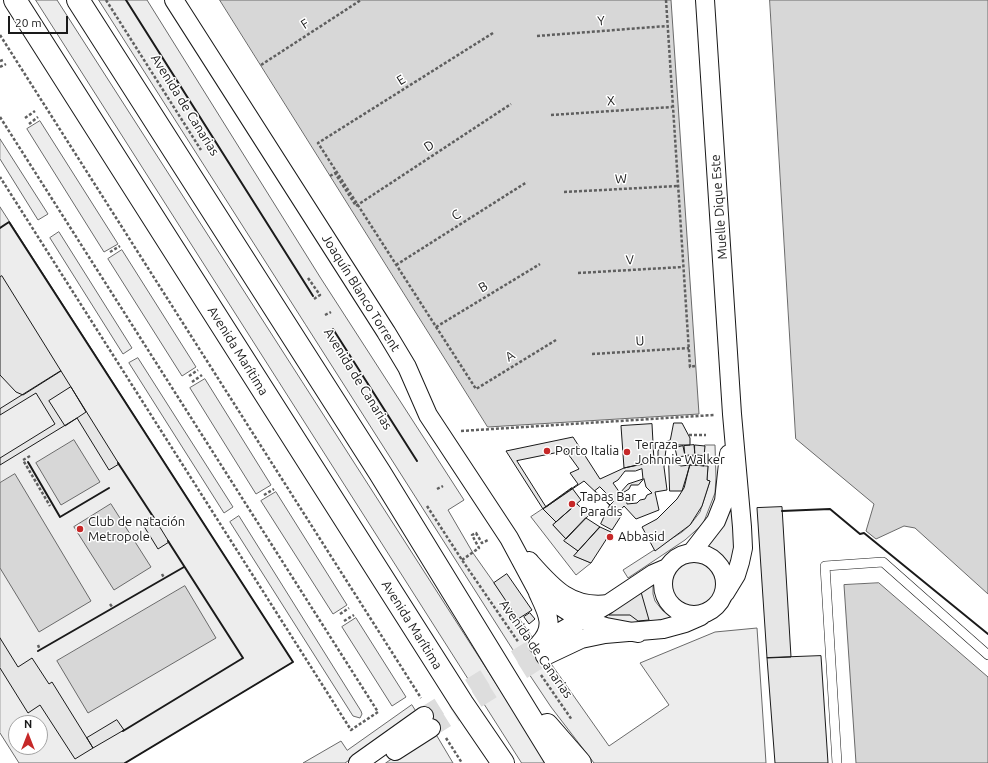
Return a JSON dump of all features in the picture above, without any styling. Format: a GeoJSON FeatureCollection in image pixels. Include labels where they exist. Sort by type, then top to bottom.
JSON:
{"type":"FeatureCollection","features":[{"type":"Feature","properties":{"kind":"highway","name":"Avenida Marítima"},"geometry":{"type":"LineString","coordinates":[[15,0],[462,703]]}},
{"type":"Feature","properties":{"kind":"highway"},"geometry":{"type":"LineString","coordinates":[[78,0],[375,466],[558,763]]}},
{"type":"Feature","properties":{"kind":"highway"},"geometry":{"type":"LineString","coordinates":[[504,676],[580,763]]}},
{"type":"Feature","properties":{"kind":"highway"},"geometry":{"type":"LineString","coordinates":[[462,703],[493,763]]}},
{"type":"Feature","properties":{"kind":"highway"},"geometry":{"type":"LineString","coordinates":[[462,703],[503,763]]}},
{"type":"Feature","properties":{"kind":"street","name":"Joaquín Blanco Torrent"},"geometry":{"type":"LineString","coordinates":[[174,0],[386,332],[407,367],[428,415],[507,535],[538,592],[548,615],[549,627],[541,657]]}},
{"type":"Feature","properties":{"kind":"street","name":"Muelle Dique Este"},"geometry":{"type":"LineString","coordinates":[[706,0],[732,414],[740,486],[743,548],[736,575],[725,592]]}},
{"type":"Feature","properties":{"kind":"street","name":"Muelle Dique Este"},"geometry":{"type":"LineString","coordinates":[[692,552],[716,521],[724,501],[732,414]]}},
{"type":"Feature","properties":{"kind":"street"},"geometry":{"type":"LineString","coordinates":[[507,535],[559,592],[569,598],[589,605],[608,604]]}},
{"type":"Feature","properties":{"kind":"street"},"geometry":{"type":"LineString","coordinates":[[541,657],[581,639],[605,634],[638,633],[663,629],[684,623],[708,613],[718,606],[725,592],[726,583],[724,573],[719,564],[712,557],[702,553],[692,552],[673,560],[667,568],[663,578],[665,597],[671,605],[688,615],[708,613]]}},
{"type":"Feature","properties":{"kind":"street"},"geometry":{"type":"LineString","coordinates":[[541,657],[580,619],[608,604],[653,574],[667,568]]}},
{"type":"Feature","properties":{"kind":"street","name":"Joaquín Blanco Torrent"},"geometry":{"type":"LineString","coordinates":[[538,592],[580,619],[606,627],[638,633]]}},
{"type":"Feature","properties":{"kind":"street"},"geometry":{"type":"LineString","coordinates":[[358,763],[431,721]]}},
{"type":"Feature","properties":{"kind":"street"},"geometry":{"type":"LineString","coordinates":[[378,763],[431,721]]}},
{"type":"Feature","properties":{"kind":"lane"},"geometry":{"type":"LineString","coordinates":[[837,763],[825,566],[883,562],[988,655]]}},
{"type":"Feature","properties":{"kind":"path","name":"Avenida de Canarias"},"geometry":{"type":"LineString","coordinates":[[106,0],[204,155]]}},
{"type":"Feature","properties":{"kind":"path","name":"F"},"geometry":{"type":"LineString","coordinates":[[261,65],[361,0]]}},
{"type":"Feature","properties":{"kind":"path"},"geometry":{"type":"LineString","coordinates":[[666,0],[690,367],[695,366]]}},
{"type":"Feature","properties":{"kind":"path","name":"Y"},"geometry":{"type":"LineString","coordinates":[[537,36],[667,26]]}},
{"type":"Feature","properties":{"kind":"path","name":"E"},"geometry":{"type":"LineString","coordinates":[[358,204],[318,143],[493,33]]}},
{"type":"Feature","properties":{"kind":"path"},"geometry":{"type":"LineString","coordinates":[[0,35],[431,721],[462,763]]}},
{"type":"Feature","properties":{"kind":"path"},"geometry":{"type":"LineString","coordinates":[[0,67],[6,64]]}},
{"type":"Feature","properties":{"kind":"path","name":"D"},"geometry":{"type":"LineString","coordinates":[[358,204],[511,104]]}},
{"type":"Feature","properties":{"kind":"path","name":"X"},"geometry":{"type":"LineString","coordinates":[[550,115],[672,107]]}},
{"type":"Feature","properties":{"kind":"path"},"geometry":{"type":"LineString","coordinates":[[25,118],[34,111]]}},
{"type":"Feature","properties":{"kind":"path"},"geometry":{"type":"LineString","coordinates":[[0,117],[378,712],[351,730],[0,177]]}},
{"type":"Feature","properties":{"kind":"path"},"geometry":{"type":"LineString","coordinates":[[29,124],[38,117]]}},
{"type":"Feature","properties":{"kind":"path"},"geometry":{"type":"LineString","coordinates":[[330,176],[335,173],[356,206],[358,204],[436,327]]}},
{"type":"Feature","properties":{"kind":"path","name":"C"},"geometry":{"type":"LineString","coordinates":[[396,265],[527,182]]}},
{"type":"Feature","properties":{"kind":"path","name":"W"},"geometry":{"type":"LineString","coordinates":[[564,192],[678,186]]}},
{"type":"Feature","properties":{"kind":"path"},"geometry":{"type":"LineString","coordinates":[[110,252],[120,246]]}},
{"type":"Feature","properties":{"kind":"path","name":"B"},"geometry":{"type":"LineString","coordinates":[[436,327],[540,264]]}},
{"type":"Feature","properties":{"kind":"path","name":"V"},"geometry":{"type":"LineString","coordinates":[[578,273],[683,267]]}},
{"type":"Feature","properties":{"kind":"path"},"geometry":{"type":"LineString","coordinates":[[308,278],[320,295],[314,299]]}},
{"type":"Feature","properties":{"kind":"path"},"geometry":{"type":"LineString","coordinates":[[325,315],[331,312]]}},
{"type":"Feature","properties":{"kind":"path","name":"A"},"geometry":{"type":"LineString","coordinates":[[436,327],[476,389],[556,340]]}},
{"type":"Feature","properties":{"kind":"path","name":"U"},"geometry":{"type":"LineString","coordinates":[[592,354],[689,348]]}},
{"type":"Feature","properties":{"kind":"path"},"geometry":{"type":"LineString","coordinates":[[189,376],[198,370]]}},
{"type":"Feature","properties":{"kind":"path"},"geometry":{"type":"LineString","coordinates":[[192,382],[202,375]]}},
{"type":"Feature","properties":{"kind":"path"},"geometry":{"type":"LineString","coordinates":[[440,432],[732,414]]}},
{"type":"Feature","properties":{"kind":"path"},"geometry":{"type":"LineString","coordinates":[[689,435],[706,435]]}},
{"type":"Feature","properties":{"kind":"path"},"geometry":{"type":"LineString","coordinates":[[30,456],[23,460],[50,506]]}},
{"type":"Feature","properties":{"kind":"path"},"geometry":{"type":"LineString","coordinates":[[437,489],[443,486]]}},
{"type":"Feature","properties":{"kind":"path"},"geometry":{"type":"LineString","coordinates":[[264,495],[274,489]]}},
{"type":"Feature","properties":{"kind":"path","name":"Avenida de Canarias"},"geometry":{"type":"LineString","coordinates":[[423,499],[462,560],[521,645]]}},
{"type":"Feature","properties":{"kind":"path"},"geometry":{"type":"LineString","coordinates":[[462,560],[479,548],[472,535],[476,532],[482,543],[507,535]]}},
{"type":"Feature","properties":{"kind":"path"},"geometry":{"type":"LineString","coordinates":[[162,574],[164,578]]}},
{"type":"Feature","properties":{"kind":"path"},"geometry":{"type":"LineString","coordinates":[[110,604],[113,608]]}},
{"type":"Feature","properties":{"kind":"path"},"geometry":{"type":"LineString","coordinates":[[340,614],[349,608]]}},
{"type":"Feature","properties":{"kind":"path"},"geometry":{"type":"LineString","coordinates":[[344,621],[354,615]]}},
{"type":"Feature","properties":{"kind":"path"},"geometry":{"type":"LineString","coordinates":[[38,645],[40,650]]}},
{"type":"Feature","properties":{"kind":"path","name":"Avenida de Canarias"},"geometry":{"type":"LineString","coordinates":[[541,657],[575,724]]}},
{"type":"Feature","properties":{"kind":"shaded area"},"geometry":{"type":"Polygon","coordinates":[[[36,0],[57,0],[547,763],[522,763],[36,0]]]}},
{"type":"Feature","properties":{"kind":"shaded area"},"geometry":{"type":"Polygon","coordinates":[[[99,0],[147,0],[320,277],[464,500],[448,510],[473,553],[609,746],[669,705],[640,663],[715,632],[757,628],[766,763],[594,763],[551,707],[513,650],[99,0]]]}},
{"type":"Feature","properties":{"kind":"shaded area"},"geometry":{"type":"Polygon","coordinates":[[[220,0],[671,0],[699,414],[488,427],[220,0]]]}},
{"type":"Feature","properties":{"kind":"shaded area"},"geometry":{"type":"Polygon","coordinates":[[[770,0],[988,0],[988,594],[915,528],[904,526],[876,539],[866,531],[874,504],[796,439],[770,0]]]}},
{"type":"Feature","properties":{"kind":"shaded area"},"geometry":{"type":"Polygon","coordinates":[[[40,121],[118,244],[104,252],[27,129],[40,121]]]}},
{"type":"Feature","properties":{"kind":"shaded area"},"geometry":{"type":"Polygon","coordinates":[[[0,139],[48,214],[38,220],[0,159],[0,139]]]}},
{"type":"Feature","properties":{"kind":"shaded area","name":"Club de natación Metropole"},"geometry":{"type":"Polygon","coordinates":[[[0,207],[293,662],[125,763],[19,763],[14,755],[48,755],[48,715],[8,715],[8,746],[0,733],[0,207]]]}},
{"type":"Feature","properties":{"kind":"shaded area"},"geometry":{"type":"Polygon","coordinates":[[[59,232],[132,348],[123,354],[50,238],[59,232]]]}},
{"type":"Feature","properties":{"kind":"shaded area"},"geometry":{"type":"Polygon","coordinates":[[[122,250],[196,367],[182,376],[108,259],[122,250]]]}},
{"type":"Feature","properties":{"kind":"shaded area"},"geometry":{"type":"Polygon","coordinates":[[[138,358],[233,507],[224,513],[129,363],[138,358]]]}},
{"type":"Feature","properties":{"kind":"shaded area"},"geometry":{"type":"Polygon","coordinates":[[[205,379],[271,485],[256,494],[190,388],[205,379]]]}},
{"type":"Feature","properties":{"kind":"shaded area"},"geometry":{"type":"Polygon","coordinates":[[[74,440],[100,482],[61,505],[36,463],[74,440]]]}},
{"type":"Feature","properties":{"kind":"shaded area"},"geometry":{"type":"Polygon","coordinates":[[[705,445],[715,445],[716,478],[715,493],[703,524],[685,540],[628,578],[623,570],[682,532],[690,525],[700,512],[710,481],[707,480],[708,466],[704,466],[705,445]]]}},
{"type":"Feature","properties":{"kind":"shaded area"},"geometry":{"type":"Polygon","coordinates":[[[15,474],[91,601],[39,632],[0,568],[0,483],[15,474]]]}},
{"type":"Feature","properties":{"kind":"shaded area"},"geometry":{"type":"Polygon","coordinates":[[[276,492],[347,605],[333,614],[261,501],[276,492]]]}},
{"type":"Feature","properties":{"kind":"shaded area"},"geometry":{"type":"Polygon","coordinates":[[[730,493],[736,556],[730,565],[707,546],[730,493]]]}},
{"type":"Feature","properties":{"kind":"shaded area"},"geometry":{"type":"Polygon","coordinates":[[[111,504],[151,567],[114,590],[74,527],[111,504]]]}},
{"type":"Feature","properties":{"kind":"shaded area"},"geometry":{"type":"Polygon","coordinates":[[[543,509],[556,522],[553,525],[566,539],[565,541],[578,551],[575,556],[591,563],[576,575],[531,517],[543,509]]]}},
{"type":"Feature","properties":{"kind":"shaded area"},"geometry":{"type":"Polygon","coordinates":[[[239,516],[361,711],[362,714],[360,718],[353,716],[230,522],[239,516]]]}},
{"type":"Feature","properties":{"kind":"shaded area"},"geometry":{"type":"Polygon","coordinates":[[[689,561],[699,561],[707,565],[713,571],[717,579],[717,589],[713,597],[707,603],[699,607],[689,607],[681,603],[675,597],[671,589],[671,579],[675,571],[681,565],[689,561]]]}},
{"type":"Feature","properties":{"kind":"shaded area"},"geometry":{"type":"Polygon","coordinates":[[[653,579],[653,594],[655,601],[663,611],[676,617],[639,624],[593,618],[653,579]]]}},
{"type":"Feature","properties":{"kind":"shaded area"},"geometry":{"type":"Polygon","coordinates":[[[879,583],[988,677],[988,763],[856,763],[844,585],[879,583]]]}},
{"type":"Feature","properties":{"kind":"shaded area"},"geometry":{"type":"Polygon","coordinates":[[[185,586],[216,638],[88,713],[57,661],[185,586]]]}},
{"type":"Feature","properties":{"kind":"shaded area"},"geometry":{"type":"Polygon","coordinates":[[[356,618],[406,697],[392,706],[342,627],[356,618]]]}},
{"type":"Feature","properties":{"kind":"shaded area"},"geometry":{"type":"Polygon","coordinates":[[[412,705],[417,713],[345,763],[303,763],[341,741],[347,750],[412,705]]]}},
{"type":"Feature","properties":{"kind":"shaded area"},"geometry":{"type":"Polygon","coordinates":[[[434,731],[453,763],[386,763],[434,731]]]}},
{"type":"Feature","properties":{"kind":"building"},"geometry":{"type":"Polygon","coordinates":[[[2,276],[61,371],[23,395],[16,392],[0,375],[0,277],[2,276]]]}},
{"type":"Feature","properties":{"kind":"building"},"geometry":{"type":"Polygon","coordinates":[[[61,371],[119,464],[109,470],[77,418],[0,465],[0,458],[55,424],[36,393],[0,415],[0,409],[61,371]]]}},
{"type":"Feature","properties":{"kind":"building"},"geometry":{"type":"Polygon","coordinates":[[[71,387],[86,412],[65,426],[49,401],[71,387]]]}},
{"type":"Feature","properties":{"kind":"building"},"geometry":{"type":"Polygon","coordinates":[[[674,423],[682,423],[690,438],[690,445],[677,445],[666,449],[664,467],[667,490],[655,492],[659,510],[636,519],[624,506],[618,513],[584,481],[543,509],[506,451],[573,437],[600,479],[624,468],[658,461],[658,451],[662,444],[670,440],[674,423]]]}},
{"type":"Feature","properties":{"kind":"building"},"geometry":{"type":"Polygon","coordinates":[[[652,424],[654,461],[624,468],[621,426],[652,424]]]}},
{"type":"Feature","properties":{"kind":"building"},"geometry":{"type":"Polygon","coordinates":[[[694,445],[695,455],[685,456],[684,446],[694,445]]]}},
{"type":"Feature","properties":{"kind":"building"},"geometry":{"type":"Polygon","coordinates":[[[695,445],[705,446],[704,456],[695,455],[695,445]]]}},
{"type":"Feature","properties":{"kind":"building"},"geometry":{"type":"Polygon","coordinates":[[[683,446],[685,456],[677,457],[675,448],[683,446]]]}},
{"type":"Feature","properties":{"kind":"building"},"geometry":{"type":"Polygon","coordinates":[[[566,451],[579,469],[570,473],[578,484],[546,507],[517,461],[566,451]]]}},
{"type":"Feature","properties":{"kind":"building"},"geometry":{"type":"Polygon","coordinates":[[[688,455],[697,457],[696,465],[687,465],[688,455]]]}},
{"type":"Feature","properties":{"kind":"building"},"geometry":{"type":"Polygon","coordinates":[[[697,455],[705,456],[704,466],[696,465],[697,455]]]}},
{"type":"Feature","properties":{"kind":"building"},"geometry":{"type":"Polygon","coordinates":[[[669,461],[681,466],[690,465],[682,491],[670,491],[669,461]]]}},
{"type":"Feature","properties":{"kind":"building"},"geometry":{"type":"Polygon","coordinates":[[[690,465],[708,466],[707,480],[710,481],[702,506],[690,525],[655,551],[642,527],[657,519],[677,499],[684,488],[690,465]]]}},
{"type":"Feature","properties":{"kind":"building"},"geometry":{"type":"Polygon","coordinates":[[[642,469],[643,479],[628,484],[620,493],[613,483],[618,480],[625,471],[642,469]]]}},
{"type":"Feature","properties":{"kind":"building"},"geometry":{"type":"Polygon","coordinates":[[[644,479],[646,487],[652,493],[637,503],[627,504],[626,498],[621,494],[629,489],[631,485],[638,485],[644,479]]]}},
{"type":"Feature","properties":{"kind":"building"},"geometry":{"type":"Polygon","coordinates":[[[600,487],[614,501],[610,505],[595,491],[600,487]]]}},
{"type":"Feature","properties":{"kind":"building"},"geometry":{"type":"Polygon","coordinates":[[[572,488],[581,500],[556,522],[543,509],[572,488]]]}},
{"type":"Feature","properties":{"kind":"building"},"geometry":{"type":"Polygon","coordinates":[[[577,504],[589,515],[566,539],[553,525],[577,504]]]}},
{"type":"Feature","properties":{"kind":"building"},"geometry":{"type":"Polygon","coordinates":[[[610,505],[621,516],[612,530],[601,524],[610,505]]]}},
{"type":"Feature","properties":{"kind":"building"},"geometry":{"type":"Polygon","coordinates":[[[782,507],[791,657],[767,658],[757,508],[782,507]]]}},
{"type":"Feature","properties":{"kind":"building"},"geometry":{"type":"Polygon","coordinates":[[[153,516],[169,542],[158,549],[142,523],[153,516]]]}},
{"type":"Feature","properties":{"kind":"building"},"geometry":{"type":"Polygon","coordinates":[[[586,518],[600,527],[578,551],[564,541],[586,518]]]}},
{"type":"Feature","properties":{"kind":"building"},"geometry":{"type":"Polygon","coordinates":[[[600,527],[611,532],[591,563],[574,556],[600,527]]]}},
{"type":"Feature","properties":{"kind":"building"},"geometry":{"type":"Polygon","coordinates":[[[507,574],[532,610],[518,619],[494,583],[507,574]]]}},
{"type":"Feature","properties":{"kind":"building"},"geometry":{"type":"Polygon","coordinates":[[[641,592],[649,620],[638,621],[630,615],[609,615],[621,604],[641,592]]]}},
{"type":"Feature","properties":{"kind":"building"},"geometry":{"type":"Polygon","coordinates":[[[530,613],[535,619],[529,624],[524,617],[530,613]]]}},
{"type":"Feature","properties":{"kind":"building"},"geometry":{"type":"Polygon","coordinates":[[[0,638],[18,667],[32,658],[49,684],[52,682],[93,748],[75,759],[48,717],[48,715],[40,705],[28,713],[0,668],[0,638]]]}},
{"type":"Feature","properties":{"kind":"building"},"geometry":{"type":"Polygon","coordinates":[[[821,656],[828,763],[775,763],[767,658],[821,656]]]}},
{"type":"Feature","properties":{"kind":"building"},"geometry":{"type":"Polygon","coordinates":[[[117,720],[124,730],[93,748],[87,738],[117,720]]]}},
{"type":"Feature","properties":{"kind":"tunnel"},"geometry":{"type":"LineString","coordinates":[[424,716],[538,645]]}},
{"type":"Feature","properties":{"kind":"tunnel"},"geometry":{"type":"LineString","coordinates":[[431,728],[545,656]]}},
{"type":"Feature","properties":{"kind":"wall"},"geometry":{"type":"LineString","coordinates":[[126,0],[313,296]]}},
{"type":"Feature","properties":{"kind":"wall"},"geometry":{"type":"LineString","coordinates":[[0,228],[9,222],[293,662],[125,763]]}},
{"type":"Feature","properties":{"kind":"wall"},"geometry":{"type":"LineString","coordinates":[[333,329],[417,461]]}},
{"type":"Feature","properties":{"kind":"wall"},"geometry":{"type":"LineString","coordinates":[[28,462],[60,517],[109,488]]}},
{"type":"Feature","properties":{"kind":"wall"},"geometry":{"type":"LineString","coordinates":[[118,463],[154,518]]}},
{"type":"Feature","properties":{"kind":"wall"},"geometry":{"type":"LineString","coordinates":[[782,511],[830,509],[860,534],[864,533],[988,634]]}},
{"type":"Feature","properties":{"kind":"wall"},"geometry":{"type":"LineString","coordinates":[[123,731],[243,658],[168,541]]}},
{"type":"Feature","properties":{"kind":"wall"},"geometry":{"type":"LineString","coordinates":[[38,651],[184,567]]}},
{"type":"Feature","properties":{"kind":"place","name":"Porto Italia"},"geometry":{"type":"Point","coordinates":[547,451]}},
{"type":"Feature","properties":{"kind":"place","name":"Terraza Johnnie Walker"},"geometry":{"type":"Point","coordinates":[627,452]}},
{"type":"Feature","properties":{"kind":"place","name":"Tapas Bar Paradis"},"geometry":{"type":"Point","coordinates":[572,504]}},
{"type":"Feature","properties":{"kind":"place","name":"Club de natación Metropole"},"geometry":{"type":"Point","coordinates":[80,529]}},
{"type":"Feature","properties":{"kind":"place","name":"Abbasid"},"geometry":{"type":"Point","coordinates":[610,537]}}]}
